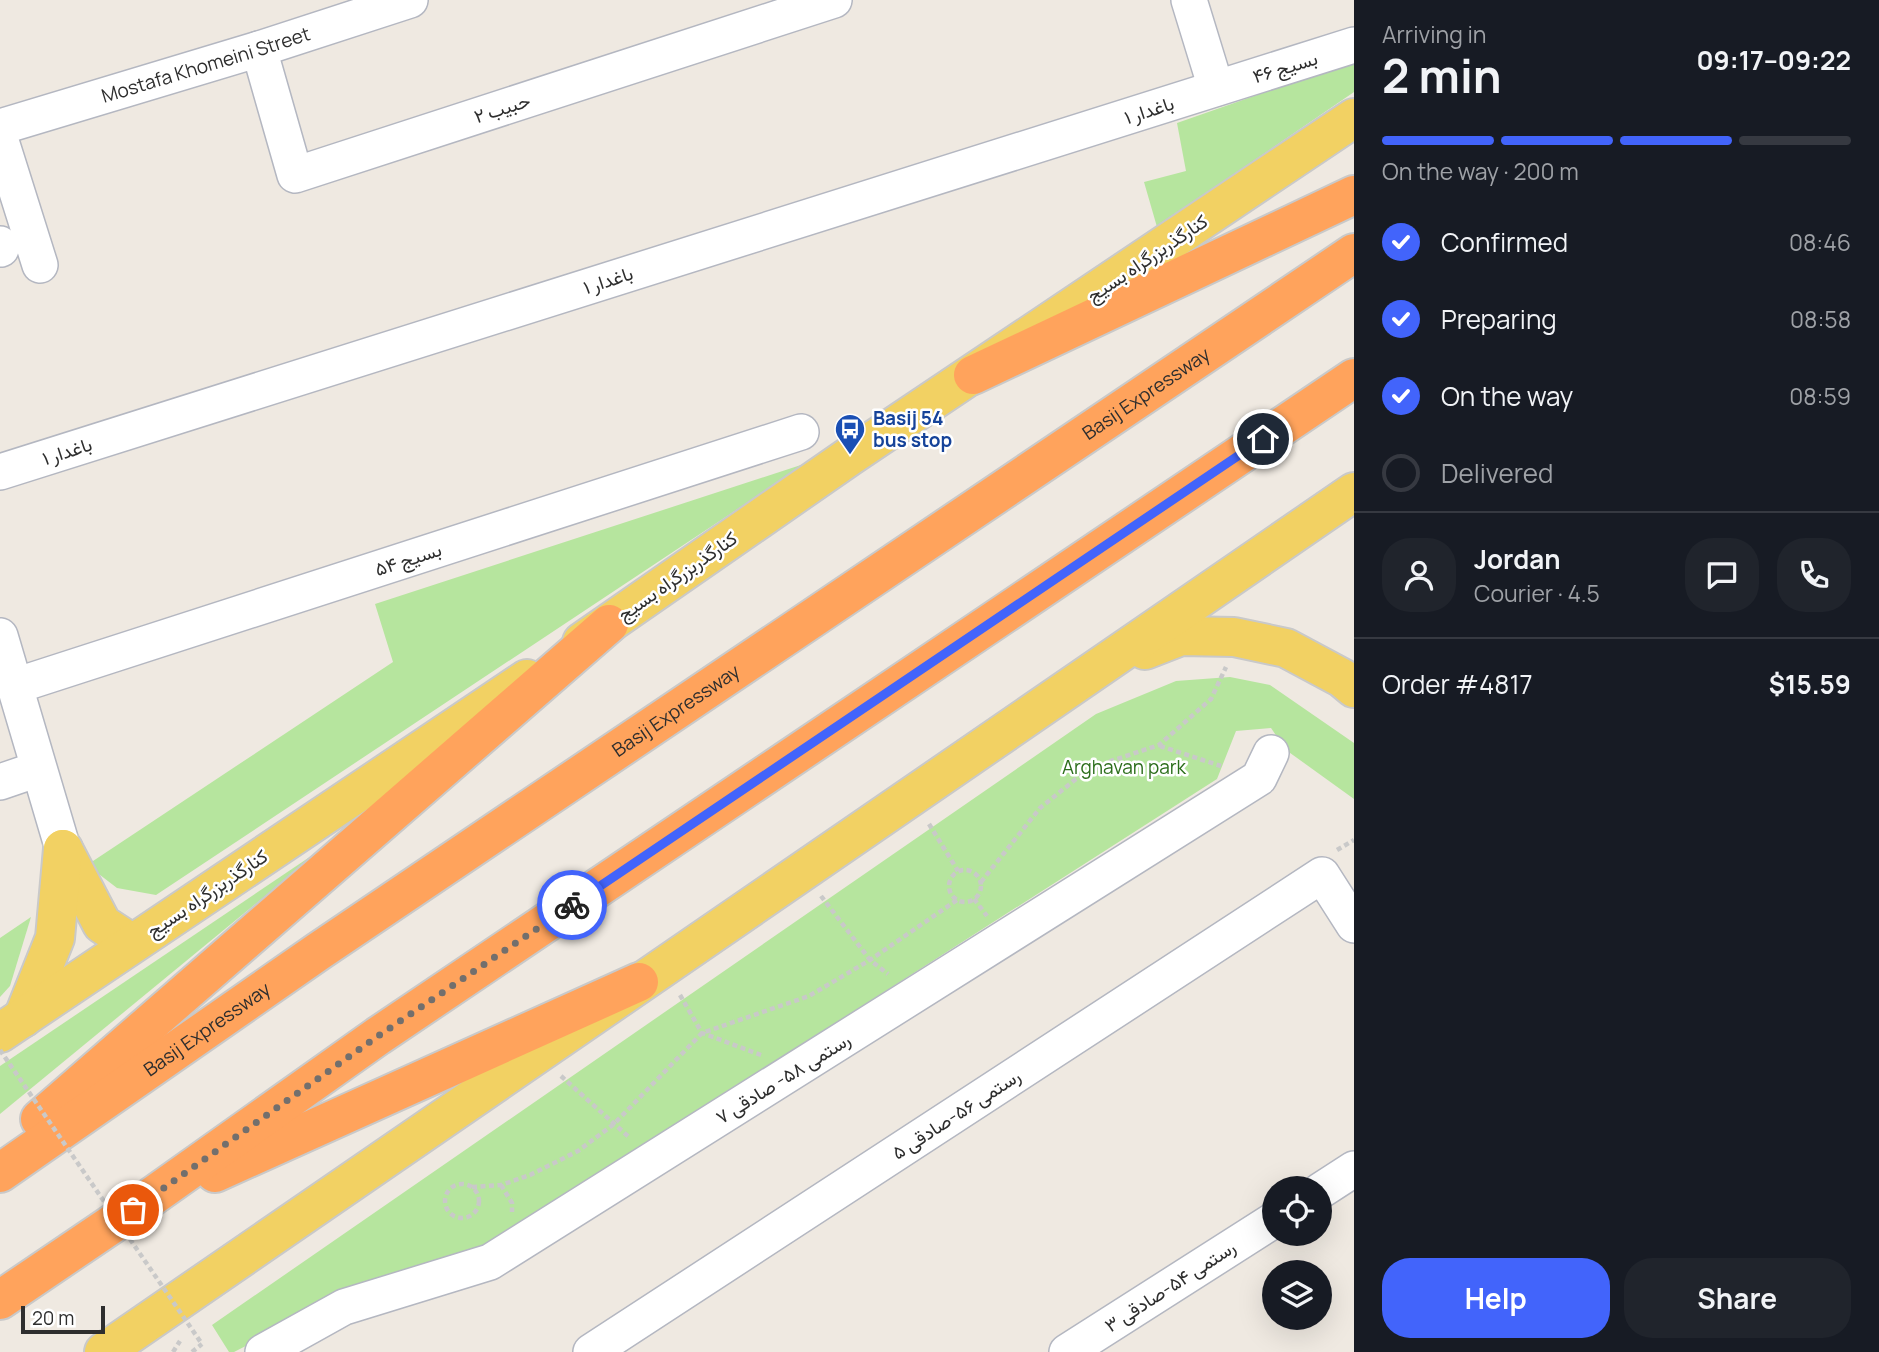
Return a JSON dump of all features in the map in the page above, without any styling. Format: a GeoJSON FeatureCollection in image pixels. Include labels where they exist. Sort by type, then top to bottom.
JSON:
{"type":"FeatureCollection","features":[{"type":"Feature","properties":{"kind":"highway"},"geometry":{"type":"LineString","coordinates":[[973,375],[1354,195]]}},
{"type":"Feature","properties":{"kind":"highway","name":"Basij Expressway"},"geometry":{"type":"LineString","coordinates":[[0,1173],[330,943],[1354,253]]}},
{"type":"Feature","properties":{"kind":"highway"},"geometry":{"type":"LineString","coordinates":[[0,1300],[133,1210],[378,1036],[1354,378]]}},
{"type":"Feature","properties":{"kind":"highway"},"geometry":{"type":"LineString","coordinates":[[0,1154],[609,624]]}},
{"type":"Feature","properties":{"kind":"highway"},"geometry":{"type":"LineString","coordinates":[[133,1210],[656,983]]}},
{"type":"Feature","properties":{"kind":"main road","name":"کنارگذربزرگراه بسیج"},"geometry":{"type":"LineString","coordinates":[[8,1028],[609,624],[850,456],[1354,118]]}},
{"type":"Feature","properties":{"kind":"main road"},"geometry":{"type":"LineString","coordinates":[[104,1352],[656,983],[1100,667],[1354,492]]}},
{"type":"Feature","properties":{"kind":"main road"},"geometry":{"type":"LineString","coordinates":[[1100,667],[1181,636],[1234,637],[1286,648],[1342,678],[1354,688]]}},
{"type":"Feature","properties":{"kind":"main road"},"geometry":{"type":"LineString","coordinates":[[63,849],[102,924],[131,943]]}},
{"type":"Feature","properties":{"kind":"main road"},"geometry":{"type":"LineString","coordinates":[[8,1028],[55,938],[63,849]]}},
{"type":"Feature","properties":{"kind":"street","name":"Mostafa Khomeini Street"},"geometry":{"type":"LineString","coordinates":[[0,127],[259,49],[410,0]]}},
{"type":"Feature","properties":{"kind":"street","name":"حبیب ۲"},"geometry":{"type":"LineString","coordinates":[[259,49],[295,176],[834,0]]}},
{"type":"Feature","properties":{"kind":"street"},"geometry":{"type":"LineString","coordinates":[[1189,0],[1216,89]]}},
{"type":"Feature","properties":{"kind":"street","name":"بسیج ۴۶"},"geometry":{"type":"LineString","coordinates":[[1216,89],[1354,45]]}},
{"type":"Feature","properties":{"kind":"street","name":"باغدار ۱"},"geometry":{"type":"LineString","coordinates":[[0,472],[1216,89]]}},
{"type":"Feature","properties":{"kind":"street"},"geometry":{"type":"LineString","coordinates":[[0,138],[40,265]]}},
{"type":"Feature","properties":{"kind":"street","name":"بسیج ۵۴"},"geometry":{"type":"LineString","coordinates":[[15,686],[801,432]]}},
{"type":"Feature","properties":{"kind":"street"},"geometry":{"type":"LineString","coordinates":[[0,636],[63,849]]}},
{"type":"Feature","properties":{"kind":"street","name":"رستمی ۵۸- صادقی ۷"},"geometry":{"type":"LineString","coordinates":[[263,1352],[344,1307],[489,1262],[914,995],[1265,765]]}},
{"type":"Feature","properties":{"kind":"street"},"geometry":{"type":"LineString","coordinates":[[0,782],[38,769]]}},
{"type":"Feature","properties":{"kind":"street","name":"رستمی ۵۶-صادقی ۵"},"geometry":{"type":"LineString","coordinates":[[591,1352],[1322,875],[1354,925]]}},
{"type":"Feature","properties":{"kind":"street"},"geometry":{"type":"LineString","coordinates":[[1332,1183],[1354,1169]]}},
{"type":"Feature","properties":{"kind":"street","name":"رستمی ۵۴-صادقی ۳"},"geometry":{"type":"LineString","coordinates":[[1067,1352],[1262,1228]]}},
{"type":"Feature","properties":{"kind":"path"},"geometry":{"type":"LineString","coordinates":[[981,882],[976,874],[968,869],[958,871],[951,877],[951,894],[957,900],[969,902],[974,899],[980,892],[981,882],[1040,808],[1076,779],[1111,761],[1159,746],[1211,699],[1228,662],[1234,637]]}},
{"type":"Feature","properties":{"kind":"path"},"geometry":{"type":"LineString","coordinates":[[1159,746],[1265,765]]}},
{"type":"Feature","properties":{"kind":"path"},"geometry":{"type":"LineString","coordinates":[[922,813],[958,871]]}},
{"type":"Feature","properties":{"kind":"path"},"geometry":{"type":"LineString","coordinates":[[814,887],[870,960],[914,995]]}},
{"type":"Feature","properties":{"kind":"path"},"geometry":{"type":"LineString","coordinates":[[472,1187],[480,1200],[479,1208],[467,1218],[452,1216],[445,1203],[450,1189],[457,1185],[501,1185],[530,1175],[578,1151],[614,1124],[702,1033],[809,996],[870,960],[957,900]]}},
{"type":"Feature","properties":{"kind":"path"},"geometry":{"type":"LineString","coordinates":[[656,983],[702,1033],[798,1068]]}},
{"type":"Feature","properties":{"kind":"path"},"geometry":{"type":"LineString","coordinates":[[0,1050],[202,1344],[192,1352]]}},
{"type":"Feature","properties":{"kind":"path"},"geometry":{"type":"LineString","coordinates":[[553,1068],[655,1158]]}},
{"type":"Feature","properties":{"kind":"green space"},"geometry":{"type":"Polygon","coordinates":[[[1354,31],[1354,92],[1157,227],[1144,182],[1186,171],[1177,123],[1257,95],[1254,63],[1354,31]]]}},
{"type":"Feature","properties":{"kind":"green space"},"geometry":{"type":"Polygon","coordinates":[[[807,463],[156,895],[117,888],[87,865],[393,662],[375,604],[807,463]]]}},
{"type":"Feature","properties":{"kind":"green space","name":"Arghavan park"},"geometry":{"type":"Polygon","coordinates":[[[1230,677],[1270,685],[1354,743],[1354,799],[1286,750],[1271,728],[1236,731],[1217,779],[478,1252],[342,1297],[234,1352],[229,1352],[212,1325],[1096,714],[1176,681],[1230,677]]]}},
{"type":"Feature","properties":{"kind":"green space"},"geometry":{"type":"Polygon","coordinates":[[[326,846],[0,1114],[0,1066],[326,846]]]}},
{"type":"Feature","properties":{"kind":"green space"},"geometry":{"type":"Polygon","coordinates":[[[31,917],[10,986],[0,997],[0,938],[31,917]]]}},
{"type":"Feature","properties":{"kind":"way so far"},"geometry":{"type":"LineString","coordinates":[[133,1210],[378,1036],[572,905]]}},
{"type":"Feature","properties":{"kind":"place","name":"Basij 54 bus stop"},"geometry":{"type":"Point","coordinates":[850,456]}},
{"type":"Feature","properties":{"kind":"route"},"geometry":{"type":"LineString","coordinates":[[572,905],[1263,439]]}}]}
